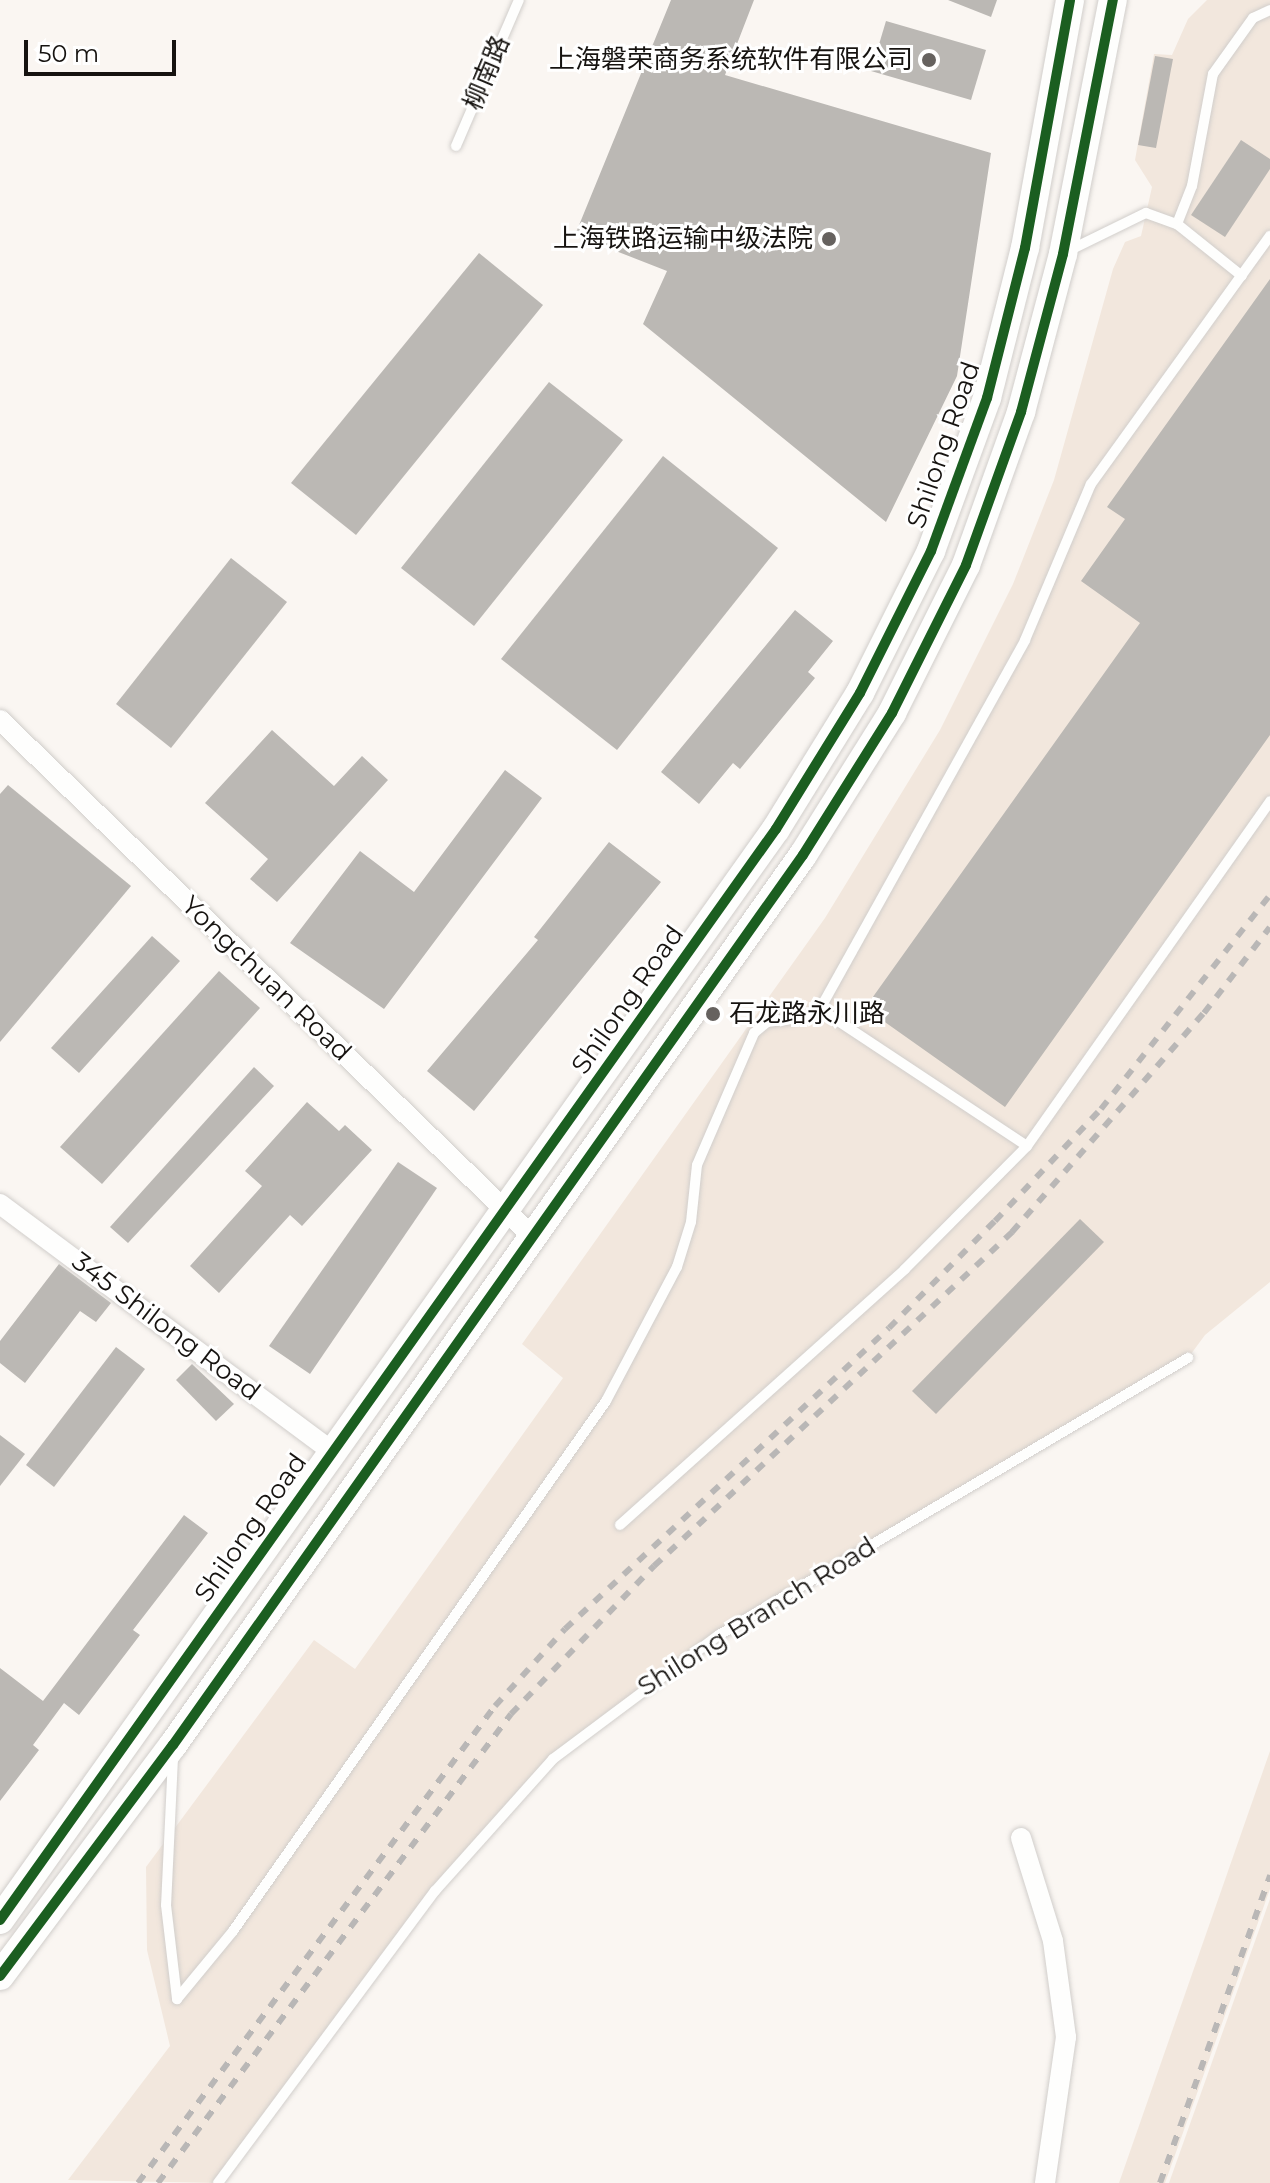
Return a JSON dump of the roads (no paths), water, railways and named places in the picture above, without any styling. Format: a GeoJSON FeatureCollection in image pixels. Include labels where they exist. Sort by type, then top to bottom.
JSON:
{"type":"FeatureCollection","features":[{"type":"Feature","properties":{"kind":"main road","name":"Shilong Road"},"geometry":{"type":"LineString","coordinates":[[0,1920],[776,829],[860,693],[931,551],[987,398],[1025,248],[1070,0]]}},
{"type":"Feature","properties":{"kind":"main road"},"geometry":{"type":"LineString","coordinates":[[0,1976],[173,1745],[803,855],[892,713],[966,565],[1021,412],[1063,254],[1113,0]]}},
{"type":"Feature","properties":{"kind":"street","name":"Yongchuan Road"},"geometry":{"type":"LineString","coordinates":[[0,720],[533,1237]]}},
{"type":"Feature","properties":{"kind":"street","name":"345 Shilong Road"},"geometry":{"type":"LineString","coordinates":[[0,1204],[331,1451]]}},
{"type":"Feature","properties":{"kind":"street"},"geometry":{"type":"LineString","coordinates":[[1021,1838],[1053,1941],[1066,2037],[1045,2183]]}},
{"type":"Feature","properties":{"kind":"lane","name":"柳南路"},"geometry":{"type":"LineString","coordinates":[[456,146],[519,0]]}},
{"type":"Feature","properties":{"kind":"lane"},"geometry":{"type":"LineString","coordinates":[[1177,224],[1192,186],[1213,74],[1253,18],[1270,10]]}},
{"type":"Feature","properties":{"kind":"lane"},"geometry":{"type":"LineString","coordinates":[[1063,254],[1146,213],[1177,224],[1242,276]]}},
{"type":"Feature","properties":{"kind":"lane"},"geometry":{"type":"LineString","coordinates":[[173,1745],[166,1905],[177,1999],[233,1931],[606,1401],[677,1267],[691,1222],[697,1165],[754,1033],[767,1022],[802,1018],[820,1009],[1018,653],[1091,484],[1270,236]]}},
{"type":"Feature","properties":{"kind":"lane"},"geometry":{"type":"LineString","coordinates":[[620,1525],[905,1269],[1027,1146],[1270,801]]}},
{"type":"Feature","properties":{"kind":"lane"},"geometry":{"type":"LineString","coordinates":[[820,1009],[1027,1146]]}},
{"type":"Feature","properties":{"kind":"lane","name":"Shilong Branch Road"},"geometry":{"type":"LineString","coordinates":[[218,2183],[435,1891],[553,1759],[719,1635],[1188,1358]]}},
{"type":"Feature","properties":{"kind":"railway"},"geometry":{"type":"LineString","coordinates":[[138,2183],[495,1706],[565,1629],[889,1328],[995,1221],[1101,1109],[1270,895]]}},
{"type":"Feature","properties":{"kind":"railway"},"geometry":{"type":"LineString","coordinates":[[158,2183],[511,1714],[654,1566],[1012,1232],[1204,1013],[1270,927]]}},
{"type":"Feature","properties":{"kind":"railway"},"geometry":{"type":"LineString","coordinates":[[1160,2183],[1270,1875]]}},
{"type":"Feature","properties":{"kind":"place","name":"上海磐荣商务系统软件有限公司"},"geometry":{"type":"Point","coordinates":[929,60]}},
{"type":"Feature","properties":{"kind":"place","name":"上海铁路运输中级法院"},"geometry":{"type":"Point","coordinates":[829,239]}},
{"type":"Feature","properties":{"kind":"place","name":"石龙路永川路"},"geometry":{"type":"Point","coordinates":[713,1014]}}]}
